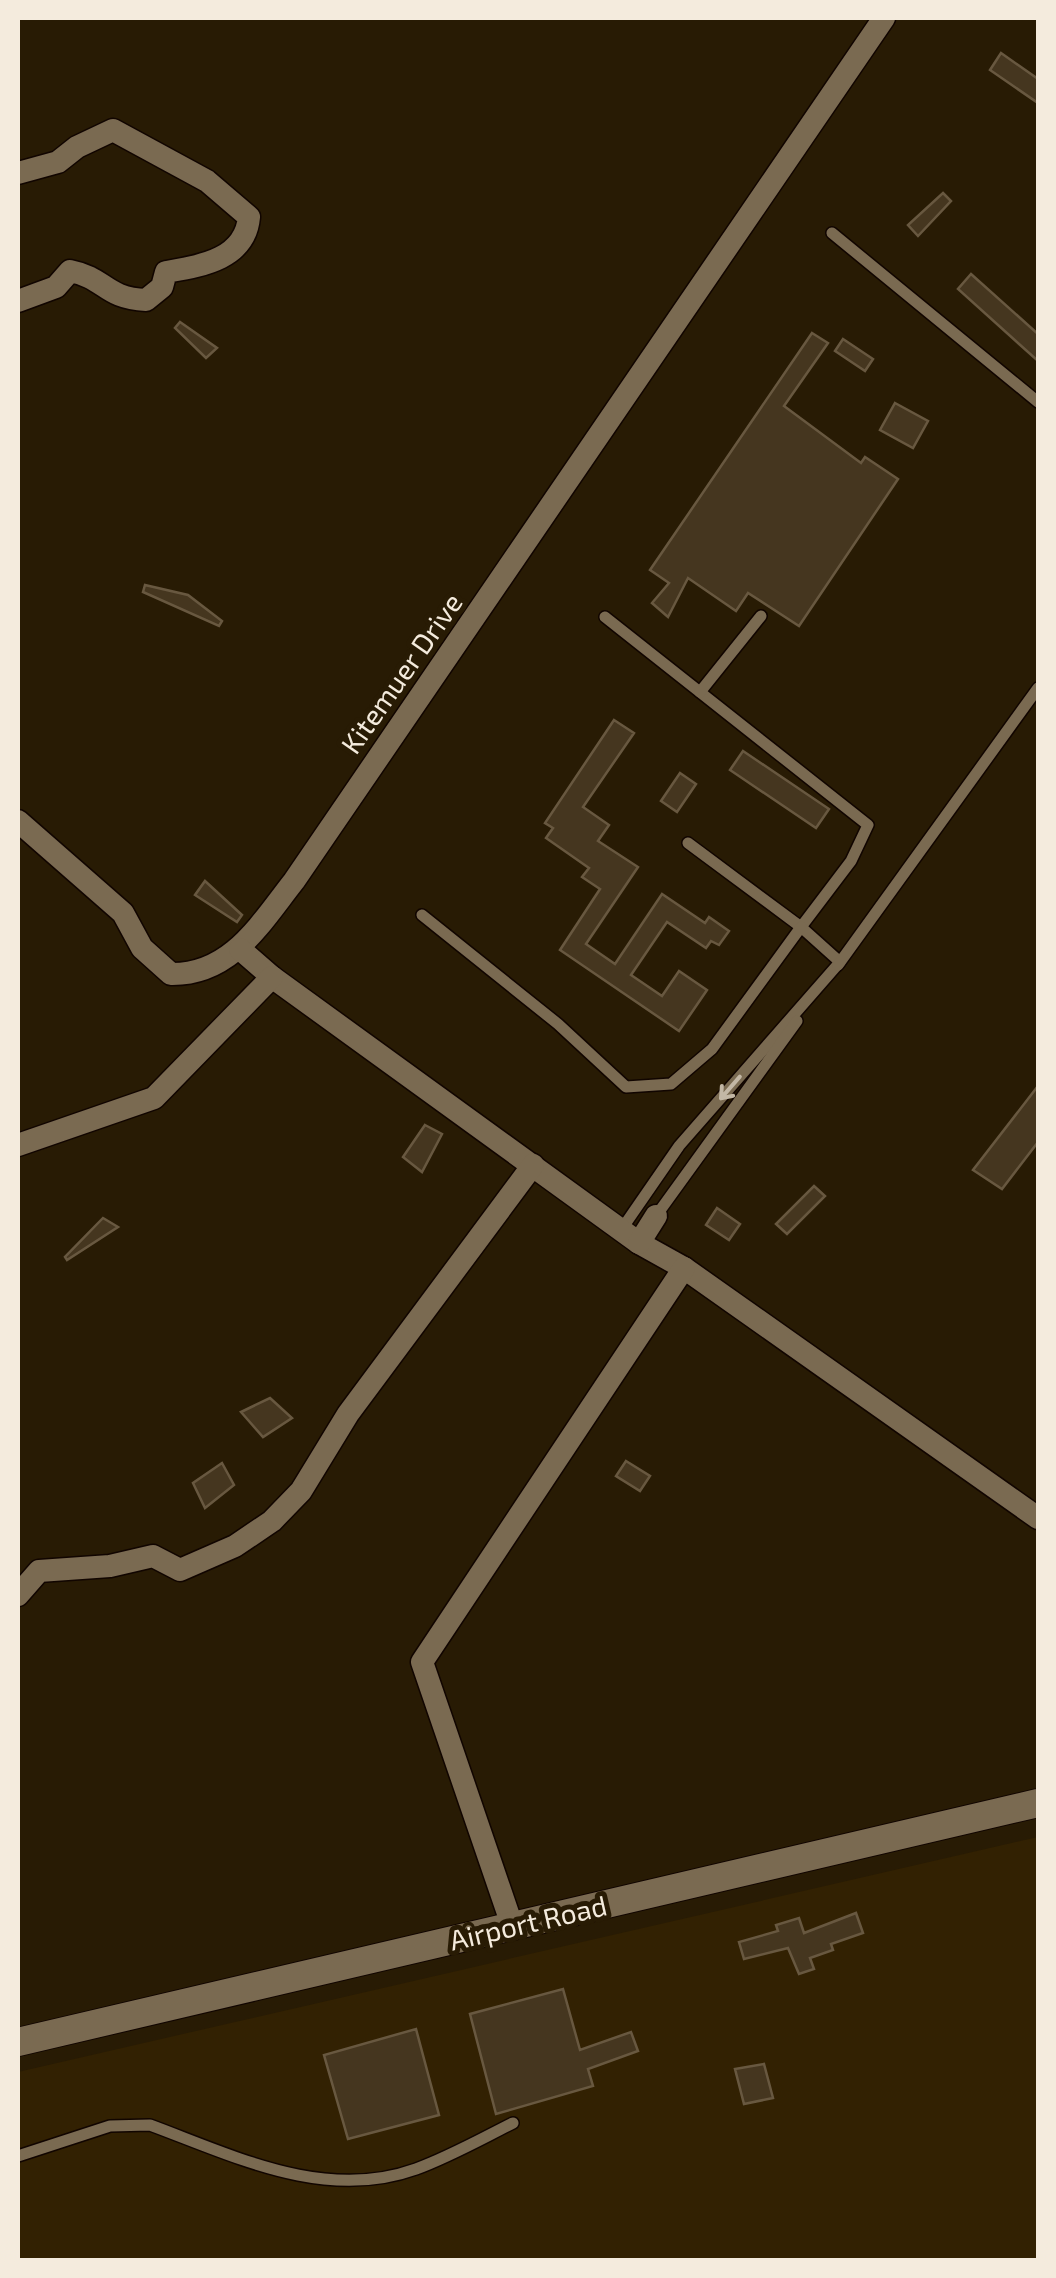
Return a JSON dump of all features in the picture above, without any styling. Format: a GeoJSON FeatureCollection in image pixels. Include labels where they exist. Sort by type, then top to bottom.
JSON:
{"type":"FeatureCollection","features":[{"type":"Feature","properties":{"kind":"street","name":"Kitemuer Drive"},"geometry":{"type":"LineString","coordinates":[[240,949],[305,864],[600,438],[884,18]]}},
{"type":"Feature","properties":{"kind":"street"},"geometry":{"type":"LineString","coordinates":[[18,173],[58,162],[76,147],[113,130],[207,181],[249,217],[237,244],[221,259],[166,272],[162,287],[146,300],[118,298],[90,275],[70,271],[56,287],[18,294]]}},
{"type":"Feature","properties":{"kind":"street"},"geometry":{"type":"LineString","coordinates":[[18,822],[123,913],[142,948],[171,974],[199,975],[240,949],[272,978],[630,1237],[684,1268],[1038,1518]]}},
{"type":"Feature","properties":{"kind":"street"},"geometry":{"type":"LineString","coordinates":[[18,1145],[154,1098],[272,978]]}},
{"type":"Feature","properties":{"kind":"street"},"geometry":{"type":"LineString","coordinates":[[18,1595],[39,1571],[110,1566],[153,1556],[180,1570],[235,1546],[272,1520],[301,1491],[348,1414],[533,1165]]}},
{"type":"Feature","properties":{"kind":"street"},"geometry":{"type":"LineString","coordinates":[[630,1237],[656,1216]]}},
{"type":"Feature","properties":{"kind":"street"},"geometry":{"type":"LineString","coordinates":[[512,1925],[422,1662],[684,1268]]}},
{"type":"Feature","properties":{"kind":"street","name":"Airport Road"},"geometry":{"type":"LineString","coordinates":[[18,2042],[1038,1802]]}},
{"type":"Feature","properties":{"kind":"lane"},"geometry":{"type":"LineString","coordinates":[[832,233],[1038,402]]}},
{"type":"Feature","properties":{"kind":"lane"},"geometry":{"type":"LineString","coordinates":[[700,692],[761,616]]}},
{"type":"Feature","properties":{"kind":"lane"},"geometry":{"type":"LineString","coordinates":[[422,915],[626,1086],[671,1084],[712,1048],[851,861],[868,825],[605,617]]}},
{"type":"Feature","properties":{"kind":"lane"},"geometry":{"type":"LineString","coordinates":[[656,1216],[1038,688]]}},
{"type":"Feature","properties":{"kind":"lane"},"geometry":{"type":"LineString","coordinates":[[688,844],[801,927],[840,962]]}},
{"type":"Feature","properties":{"kind":"lane"},"geometry":{"type":"LineString","coordinates":[[630,1237],[678,1146],[840,962]]}},
{"type":"Feature","properties":{"kind":"lane"},"geometry":{"type":"LineString","coordinates":[[18,2156],[130,2123],[150,2125],[269,2169],[316,2180],[365,2180],[413,2170],[513,2123]]}},
{"type":"Feature","properties":{"kind":"shaded area"},"geometry":{"type":"Polygon","coordinates":[[[1038,1837],[1038,2260],[18,2260],[18,2072],[1038,1837]]]}},
{"type":"Feature","properties":{"kind":"building"},"geometry":{"type":"Polygon","coordinates":[[[1001,53],[1038,79],[1038,103],[990,70],[1001,53]]]}},
{"type":"Feature","properties":{"kind":"building"},"geometry":{"type":"Polygon","coordinates":[[[943,193],[951,201],[918,236],[908,225],[943,193]]]}},
{"type":"Feature","properties":{"kind":"building"},"geometry":{"type":"Polygon","coordinates":[[[971,274],[1038,334],[1038,361],[958,289],[971,274]]]}},
{"type":"Feature","properties":{"kind":"building"},"geometry":{"type":"Polygon","coordinates":[[[180,322],[217,348],[206,358],[175,328],[180,322]]]}},
{"type":"Feature","properties":{"kind":"building"},"geometry":{"type":"Polygon","coordinates":[[[812,333],[828,343],[784,406],[861,463],[865,457],[898,479],[799,626],[748,593],[736,611],[688,578],[668,617],[652,603],[669,583],[650,570],[812,333]]]}},
{"type":"Feature","properties":{"kind":"building"},"geometry":{"type":"Polygon","coordinates":[[[843,339],[873,359],[865,371],[835,351],[843,339]]]}},
{"type":"Feature","properties":{"kind":"building"},"geometry":{"type":"Polygon","coordinates":[[[895,403],[928,421],[913,448],[880,430],[895,403]]]}},
{"type":"Feature","properties":{"kind":"building"},"geometry":{"type":"Polygon","coordinates":[[[145,585],[188,595],[222,621],[219,626],[143,592],[145,585]]]}},
{"type":"Feature","properties":{"kind":"building"},"geometry":{"type":"Polygon","coordinates":[[[614,720],[634,733],[583,807],[609,825],[598,841],[638,867],[586,944],[615,964],[662,894],[705,923],[709,917],[729,931],[719,945],[711,941],[706,948],[667,922],[631,975],[662,996],[679,971],[707,990],[679,1031],[560,950],[600,889],[582,877],[589,868],[546,838],[553,828],[545,823],[614,720]]]}},
{"type":"Feature","properties":{"kind":"building"},"geometry":{"type":"Polygon","coordinates":[[[743,751],[829,809],[816,828],[730,770],[743,751]]]}},
{"type":"Feature","properties":{"kind":"building"},"geometry":{"type":"Polygon","coordinates":[[[680,773],[696,784],[677,812],[661,801],[680,773]]]}},
{"type":"Feature","properties":{"kind":"building"},"geometry":{"type":"Polygon","coordinates":[[[205,881],[242,915],[237,922],[195,895],[205,881]]]}},
{"type":"Feature","properties":{"kind":"building"},"geometry":{"type":"Polygon","coordinates":[[[1038,1086],[1038,1142],[1002,1189],[973,1170],[1038,1086]]]}},
{"type":"Feature","properties":{"kind":"building"},"geometry":{"type":"Polygon","coordinates":[[[425,1125],[442,1134],[422,1172],[403,1157],[425,1125]]]}},
{"type":"Feature","properties":{"kind":"building"},"geometry":{"type":"Polygon","coordinates":[[[814,1186],[825,1196],[787,1234],[776,1224],[814,1186]]]}},
{"type":"Feature","properties":{"kind":"building"},"geometry":{"type":"Polygon","coordinates":[[[717,1208],[740,1224],[729,1240],[706,1225],[717,1208]]]}},
{"type":"Feature","properties":{"kind":"building"},"geometry":{"type":"Polygon","coordinates":[[[103,1218],[118,1227],[67,1260],[65,1257],[103,1218]]]}},
{"type":"Feature","properties":{"kind":"building"},"geometry":{"type":"Polygon","coordinates":[[[270,1398],[292,1418],[263,1437],[241,1412],[270,1398]]]}},
{"type":"Feature","properties":{"kind":"building"},"geometry":{"type":"Polygon","coordinates":[[[626,1461],[650,1476],[640,1491],[616,1476],[626,1461]]]}},
{"type":"Feature","properties":{"kind":"building"},"geometry":{"type":"Polygon","coordinates":[[[222,1463],[234,1485],[205,1508],[193,1483],[222,1463]]]}},
{"type":"Feature","properties":{"kind":"building"},"geometry":{"type":"Polygon","coordinates":[[[856,1913],[863,1933],[831,1944],[833,1950],[810,1958],[814,1969],[799,1974],[788,1948],[744,1959],[739,1942],[778,1931],[776,1925],[799,1918],[804,1933],[856,1913]]]}},
{"type":"Feature","properties":{"kind":"building"},"geometry":{"type":"Polygon","coordinates":[[[563,1989],[580,2050],[631,2032],[638,2051],[588,2069],[593,2086],[496,2114],[470,2014],[563,1989]]]}},
{"type":"Feature","properties":{"kind":"building"},"geometry":{"type":"Polygon","coordinates":[[[416,2029],[439,2115],[348,2139],[324,2055],[416,2029]]]}},
{"type":"Feature","properties":{"kind":"building"},"geometry":{"type":"Polygon","coordinates":[[[764,2064],[773,2098],[744,2104],[735,2069],[764,2064]]]}}]}
